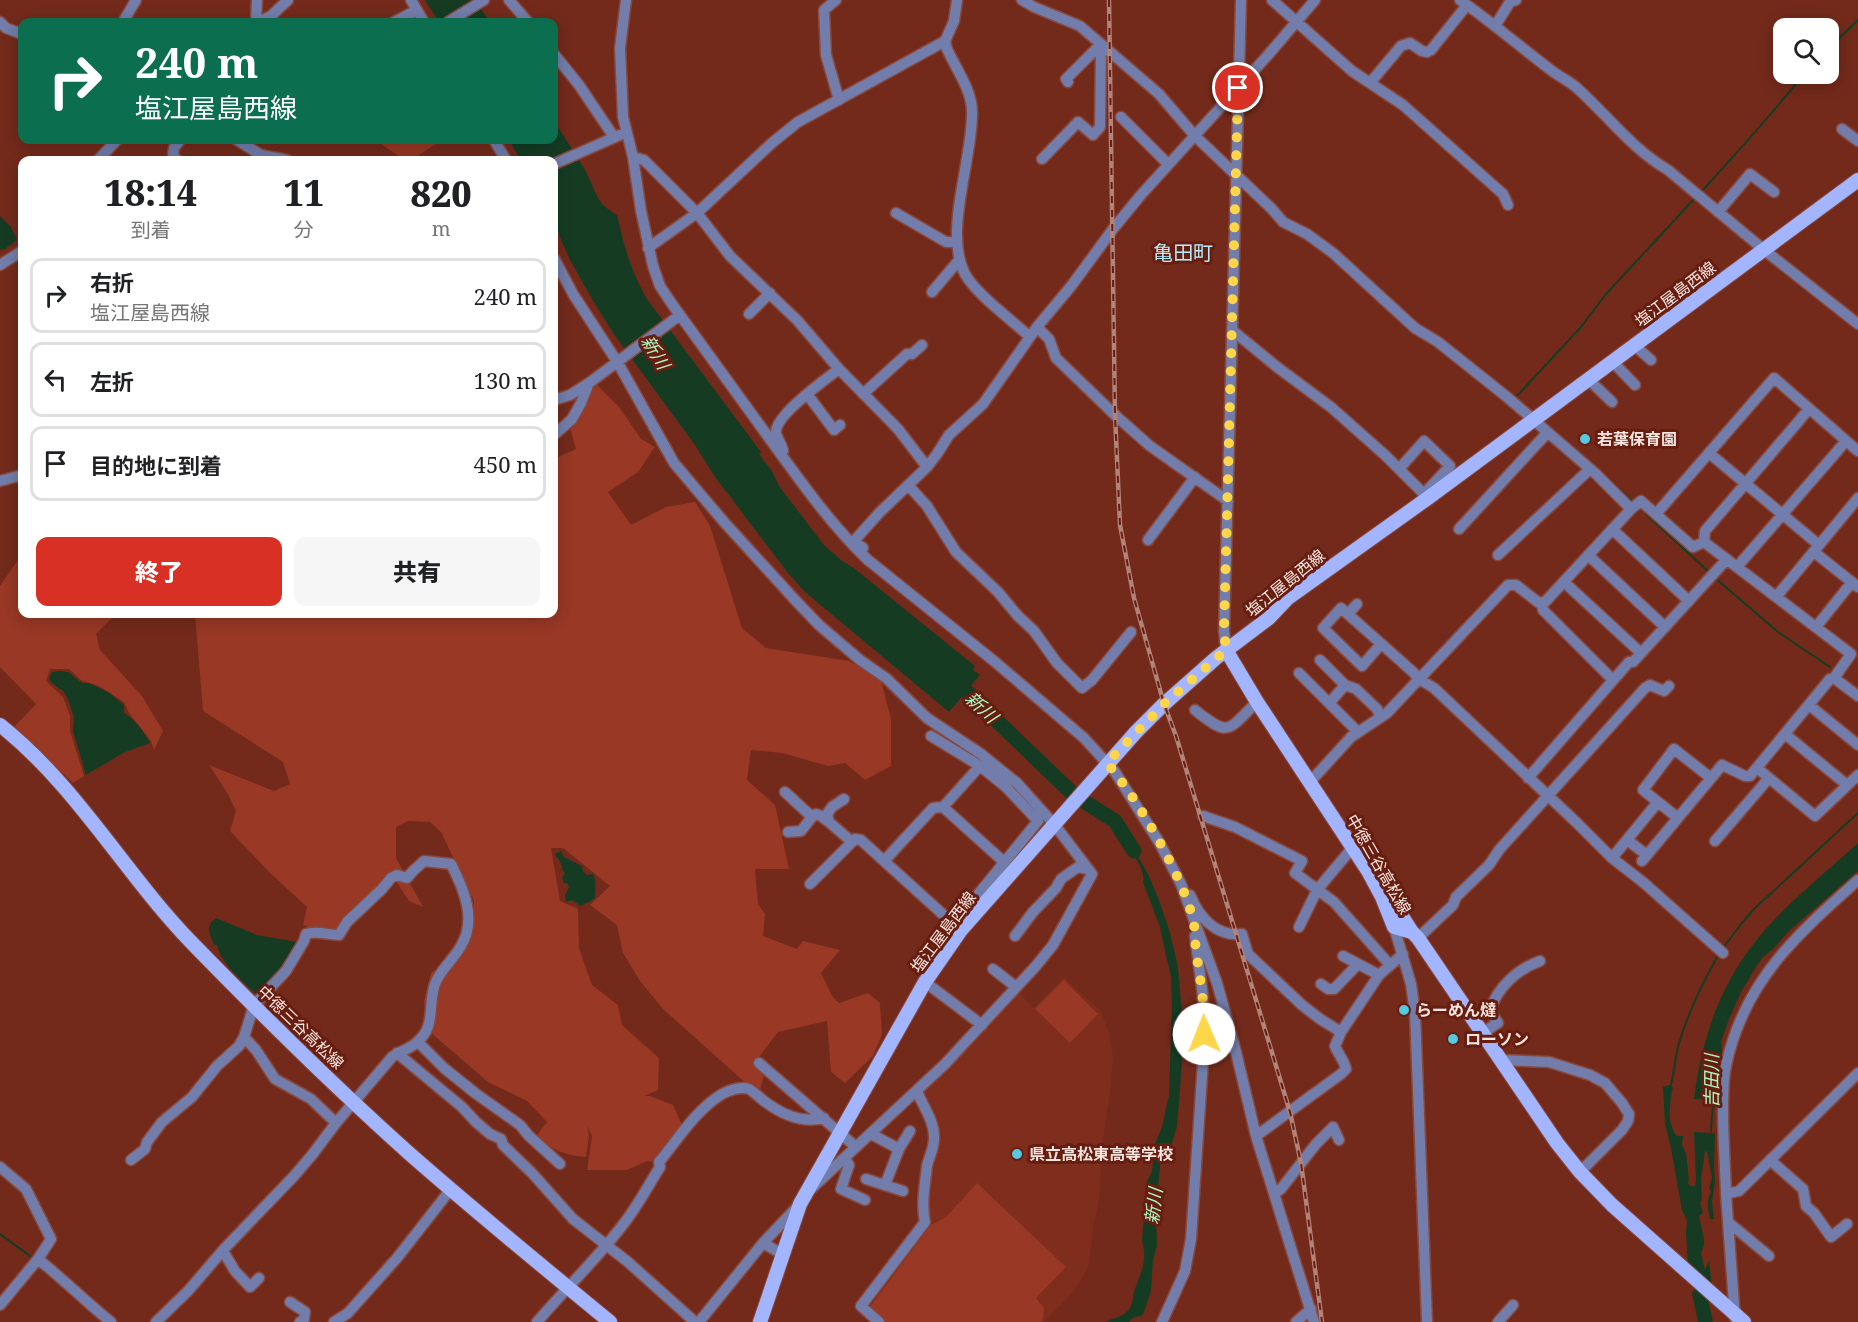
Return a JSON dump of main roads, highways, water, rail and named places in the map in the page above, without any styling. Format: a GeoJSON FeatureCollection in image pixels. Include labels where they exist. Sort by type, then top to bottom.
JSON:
{"type":"FeatureCollection","features":[{"type":"Feature","properties":{"kind":"main road","name":"塩江屋島西線"},"geometry":{"type":"LineString","coordinates":[[760,1322],[803,1199],[957,927],[1057,821],[1105,765],[1164,704],[1226,650],[1269,618],[1288,598],[1858,180]]}},
{"type":"Feature","properties":{"kind":"main road","name":"中徳三谷高松線"},"geometry":{"type":"LineString","coordinates":[[1226,650],[1257,702],[1353,847],[1382,897],[1394,927],[1415,935]]}},
{"type":"Feature","properties":{"kind":"main road","name":"中徳三谷高松線"},"geometry":{"type":"LineString","coordinates":[[0,725],[70,794],[172,922],[254,1005],[354,1102],[451,1189],[609,1322]]}},
{"type":"Feature","properties":{"kind":"main road"},"geometry":{"type":"LineString","coordinates":[[1368,872],[1384,889],[1557,1143],[1580,1172],[1612,1205],[1725,1305],[1738,1320]]}},
{"type":"Feature","properties":{"kind":"water"},"geometry":{"type":"Polygon","coordinates":[[[425,0],[475,0],[487,18],[436,18],[425,0]]]}},
{"type":"Feature","properties":{"kind":"water"},"geometry":{"type":"Polygon","coordinates":[[[558,127],[583,167],[598,198],[617,215],[636,278],[647,299],[761,452],[759,454],[772,471],[779,486],[824,545],[975,666],[973,670],[980,675],[949,712],[805,592],[788,573],[715,477],[695,445],[613,333],[569,258],[558,232],[558,156],[519,156],[511,144],[558,144],[558,127]]]}},
{"type":"Feature","properties":{"kind":"water"},"geometry":{"type":"Polygon","coordinates":[[[0,216],[11,227],[17,240],[0,250],[0,216]]]}},
{"type":"Feature","properties":{"kind":"water"},"geometry":{"type":"Polygon","coordinates":[[[52,672],[68,672],[82,683],[89,683],[108,692],[124,705],[124,713],[139,726],[150,743],[123,753],[86,775],[73,731],[74,717],[67,697],[49,679],[52,672]]]}},
{"type":"Feature","properties":{"kind":"water"},"geometry":{"type":"Polygon","coordinates":[[[1119,834],[1126,835],[1148,874],[1170,933],[1178,967],[1184,1038],[1177,1127],[1171,1146],[1162,1156],[1160,1166],[1157,1199],[1159,1211],[1156,1219],[1157,1246],[1153,1260],[1151,1291],[1143,1315],[1129,1322],[1106,1322],[1130,1309],[1143,1266],[1142,1242],[1146,1184],[1152,1171],[1155,1144],[1162,1127],[1169,1095],[1172,1006],[1171,977],[1160,927],[1143,882],[1139,864],[1119,834]]]}},
{"type":"Feature","properties":{"kind":"water","name":"吉田川"},"geometry":{"type":"Polygon","coordinates":[[[1858,843],[1858,871],[1789,931],[1763,957],[1741,992],[1721,1042],[1722,1052],[1716,1080],[1718,1084],[1715,1090],[1712,1129],[1712,1133],[1715,1134],[1715,1182],[1712,1202],[1714,1219],[1710,1219],[1708,1209],[1712,1178],[1707,1151],[1701,1180],[1702,1200],[1700,1203],[1703,1213],[1699,1216],[1704,1239],[1701,1253],[1705,1270],[1709,1261],[1712,1287],[1708,1298],[1713,1322],[1698,1322],[1692,1293],[1696,1287],[1688,1266],[1687,1220],[1682,1210],[1665,1124],[1663,1087],[1668,1085],[1673,1087],[1671,1125],[1677,1136],[1683,1136],[1682,1145],[1686,1153],[1688,1184],[1695,1186],[1694,1132],[1711,1133],[1712,1104],[1711,1100],[1694,1099],[1701,1057],[1722,996],[1742,959],[1766,929],[1791,903],[1858,843]]]}},
{"type":"Feature","properties":{"kind":"water"},"geometry":{"type":"Polygon","coordinates":[[[561,851],[564,857],[582,866],[587,875],[593,874],[595,898],[580,906],[573,900],[566,902],[565,896],[569,887],[567,883],[564,883],[562,878],[565,873],[555,854],[561,851]]]}},
{"type":"Feature","properties":{"kind":"water"},"geometry":{"type":"Polygon","coordinates":[[[216,918],[257,935],[297,942],[274,976],[256,994],[228,966],[217,945],[214,945],[209,927],[216,918]]]}},
{"type":"Feature","properties":{"kind":"waterway"},"geometry":{"type":"LineString","coordinates":[[1839,38],[1858,20]]}},
{"type":"Feature","properties":{"kind":"waterway"},"geometry":{"type":"LineString","coordinates":[[1700,193],[1796,84]]}},
{"type":"Feature","properties":{"kind":"waterway"},"geometry":{"type":"LineString","coordinates":[[1515,398],[1581,327],[1606,294],[1696,197]]}},
{"type":"Feature","properties":{"kind":"waterway"},"geometry":{"type":"LineString","coordinates":[[1523,404],[1535,414]]}},
{"type":"Feature","properties":{"kind":"waterway"},"geometry":{"type":"LineString","coordinates":[[1542,420],[1632,501]]}},
{"type":"Feature","properties":{"kind":"waterway"},"geometry":{"type":"LineString","coordinates":[[1646,514],[1710,573]]}},
{"type":"Feature","properties":{"kind":"waterway"},"geometry":{"type":"LineString","coordinates":[[1714,577],[1778,632],[1830,667]]}},
{"type":"Feature","properties":{"kind":"waterway","name":"新川"},"geometry":{"type":"LineString","coordinates":[[952,681],[966,691],[1074,795],[1115,821],[1134,851]]}},
{"type":"Feature","properties":{"kind":"waterway"},"geometry":{"type":"LineString","coordinates":[[1723,948],[1754,909],[1858,813]]}},
{"type":"Feature","properties":{"kind":"waterway"},"geometry":{"type":"LineString","coordinates":[[1670,1089],[1683,1031],[1696,997],[1719,954]]}},
{"type":"Feature","properties":{"kind":"waterway"},"geometry":{"type":"LineString","coordinates":[[0,1234],[34,1259]]}},
{"type":"Feature","properties":{"kind":"railway"},"geometry":{"type":"LineString","coordinates":[[1109,0],[1115,415],[1120,525],[1134,598],[1164,704],[1176,736],[1290,1112],[1301,1163],[1322,1322]]}},
{"type":"Feature","properties":{"kind":"place","name":"若葉保育園"},"geometry":{"type":"Point","coordinates":[1585,439]}},
{"type":"Feature","properties":{"kind":"place","name":"らーめん燵"},"geometry":{"type":"Point","coordinates":[1404,1010]}},
{"type":"Feature","properties":{"kind":"place","name":"ローソン"},"geometry":{"type":"Point","coordinates":[1453,1039]}},
{"type":"Feature","properties":{"kind":"place","name":"県立高松東高等学校"},"geometry":{"type":"Point","coordinates":[1017,1154]}},
{"type":"Feature","properties":{"kind":"district","name":"亀田町"},"geometry":{"type":"Point","coordinates":[1183,252]}}]}
